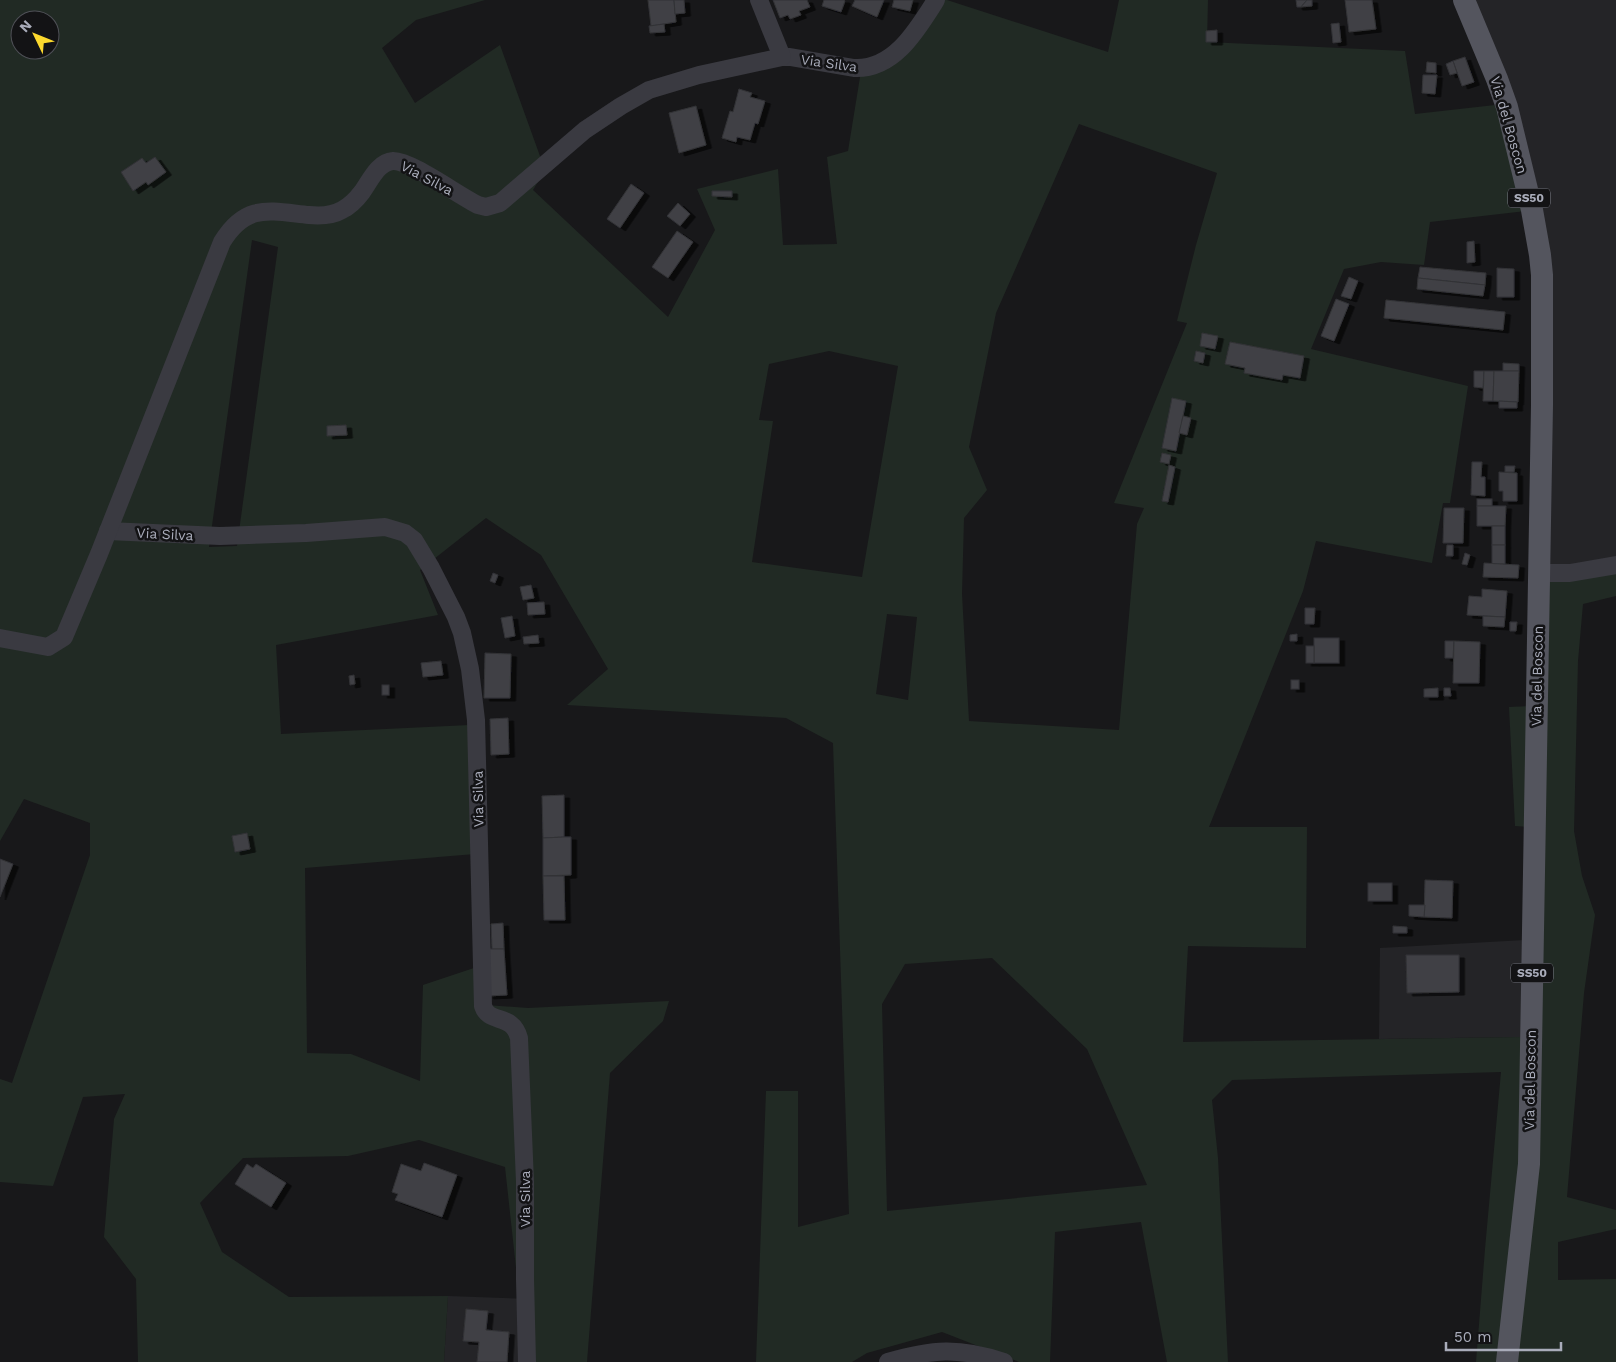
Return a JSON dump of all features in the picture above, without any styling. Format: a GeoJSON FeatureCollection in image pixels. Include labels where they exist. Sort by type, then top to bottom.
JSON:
{"type":"FeatureCollection","features":[{"type":"Feature","properties":{"kind":"main road","name":"Via del Boscon"},"geometry":{"type":"LineString","coordinates":[[1464,0],[1507,107],[1532,210],[1540,255],[1542,304],[1529,1164],[1507,1362]]}},
{"type":"Feature","properties":{"kind":"street","name":"Via Silva"},"geometry":{"type":"LineString","coordinates":[[759,0],[782,57]]}},
{"type":"Feature","properties":{"kind":"street","name":"Via Silva"},"geometry":{"type":"LineString","coordinates":[[0,638],[48,647],[64,637],[222,242],[240,220],[251,214],[263,211],[319,216],[340,211],[353,203],[383,165],[394,161],[408,164],[473,203],[486,207],[492,206],[507,198],[601,118],[649,90],[699,75],[782,57],[854,68],[875,66],[903,46],[921,24],[936,0]]}},
{"type":"Feature","properties":{"kind":"street","name":"Via Silva"},"geometry":{"type":"LineString","coordinates":[[108,531],[220,536],[306,533],[385,526],[405,533],[414,540],[448,600],[456,617],[466,650],[476,720],[483,1006],[488,1014],[510,1022],[517,1031],[519,1038],[525,1182],[527,1362]]}},
{"type":"Feature","properties":{"kind":"street"},"geometry":{"type":"LineString","coordinates":[[1539,573],[1570,574],[1616,565]]}},
{"type":"Feature","properties":{"kind":"street"},"geometry":{"type":"LineString","coordinates":[[888,1362],[923,1354],[957,1351],[975,1353],[1004,1362]]}},
{"type":"Feature","properties":{"kind":"shaded area"},"geometry":{"type":"Polygon","coordinates":[[[0,0],[485,0],[416,20],[382,48],[415,103],[500,45],[545,170],[533,190],[668,317],[715,230],[697,189],[778,169],[783,245],[837,244],[827,157],[848,151],[861,71],[880,67],[933,0],[947,0],[1108,52],[1119,0],[1208,0],[1207,42],[1405,51],[1415,114],[1504,104],[1535,210],[1430,222],[1424,265],[1381,262],[1344,269],[1311,349],[1468,386],[1450,503],[1443,503],[1432,563],[1316,541],[1303,591],[1209,827],[1307,827],[1306,948],[1188,946],[1183,1042],[1521,1037],[1529,827],[1515,826],[1509,707],[1532,706],[1543,571],[1616,557],[1616,596],[1583,604],[1578,661],[1574,831],[1582,876],[1595,915],[1584,993],[1567,1197],[1616,1210],[1616,1229],[1558,1242],[1558,1280],[1616,1279],[1616,1362],[1476,1362],[1501,1072],[1232,1080],[1212,1100],[1218,1158],[1228,1362],[1167,1362],[1141,1222],[1055,1232],[1050,1362],[1019,1362],[942,1332],[867,1353],[852,1362],[756,1362],[766,1091],[798,1091],[798,1227],[849,1214],[833,743],[786,718],[567,705],[608,669],[541,555],[486,518],[420,570],[438,615],[276,645],[281,734],[470,725],[475,854],[305,868],[307,1053],[351,1054],[420,1081],[423,985],[480,966],[486,1005],[528,1008],[669,1001],[663,1021],[610,1073],[587,1362],[533,1362],[517,1277],[505,1167],[419,1140],[348,1156],[243,1158],[200,1203],[222,1252],[289,1297],[448,1296],[444,1362],[138,1362],[136,1279],[104,1237],[114,1119],[125,1094],[83,1097],[53,1186],[0,1182],[0,1079],[12,1083],[90,855],[90,823],[24,799],[0,841],[0,0]],[[1079,124],[996,313],[969,447],[987,490],[964,518],[962,594],[969,721],[1119,730],[1137,524],[1144,508],[1114,503],[1187,323],[1177,321],[1217,173],[1079,124]],[[252,240],[209,547],[237,546],[278,247],[252,240]],[[829,351],[769,364],[759,420],[773,421],[752,562],[862,577],[898,366],[829,351]],[[887,614],[876,694],[908,700],[917,617],[887,614]],[[992,958],[905,964],[882,1004],[887,1211],[1147,1185],[1087,1049],[992,958]]]}},
{"type":"Feature","properties":{"kind":"shaded area"},"geometry":{"type":"Polygon","coordinates":[[[1467,0],[1616,0],[1616,557],[1543,571],[1545,250],[1467,0]]]}},
{"type":"Feature","properties":{"kind":"shaded area"},"geometry":{"type":"Polygon","coordinates":[[[1525,940],[1521,1037],[1379,1039],[1380,948],[1525,940]]]}},
{"type":"Feature","properties":{"kind":"shaded area"},"geometry":{"type":"Polygon","coordinates":[[[448,1296],[531,1299],[533,1362],[444,1362],[448,1296]]]}},
{"type":"Feature","properties":{"kind":"building"},"geometry":{"type":"Polygon","coordinates":[[[648,0],[674,0],[676,22],[651,26],[648,0]]]}},
{"type":"Feature","properties":{"kind":"building"},"geometry":{"type":"Polygon","coordinates":[[[674,0],[684,0],[685,13],[675,14],[674,0]]]}},
{"type":"Feature","properties":{"kind":"building"},"geometry":{"type":"Polygon","coordinates":[[[773,0],[807,0],[810,7],[799,11],[801,15],[790,19],[788,15],[780,18],[773,0]]]}},
{"type":"Feature","properties":{"kind":"building"},"geometry":{"type":"Polygon","coordinates":[[[824,0],[845,1],[841,12],[822,6],[824,0]]]}},
{"type":"Feature","properties":{"kind":"building"},"geometry":{"type":"Polygon","coordinates":[[[855,0],[884,0],[877,17],[852,6],[855,0]]]}},
{"type":"Feature","properties":{"kind":"building"},"geometry":{"type":"Polygon","coordinates":[[[894,0],[913,0],[910,11],[892,7],[894,0]]]}},
{"type":"Feature","properties":{"kind":"building"},"geometry":{"type":"Polygon","coordinates":[[[1296,0],[1307,0],[1301,7],[1297,7],[1296,0]]]}},
{"type":"Feature","properties":{"kind":"building"},"geometry":{"type":"Polygon","coordinates":[[[1307,0],[1312,0],[1312,6],[1301,7],[1307,0]]]}},
{"type":"Feature","properties":{"kind":"building"},"geometry":{"type":"Polygon","coordinates":[[[1345,0],[1372,0],[1376,29],[1349,32],[1345,0]]]}},
{"type":"Feature","properties":{"kind":"building"},"geometry":{"type":"Polygon","coordinates":[[[1339,23],[1341,42],[1333,43],[1331,24],[1339,23]]]}},
{"type":"Feature","properties":{"kind":"building"},"geometry":{"type":"Polygon","coordinates":[[[664,24],[665,32],[650,33],[649,26],[664,24]]]}},
{"type":"Feature","properties":{"kind":"building"},"geometry":{"type":"Polygon","coordinates":[[[1217,30],[1217,42],[1206,42],[1206,31],[1217,30]]]}},
{"type":"Feature","properties":{"kind":"building"},"geometry":{"type":"Polygon","coordinates":[[[1465,57],[1474,82],[1462,86],[1453,61],[1465,57]]]}},
{"type":"Feature","properties":{"kind":"building"},"geometry":{"type":"Polygon","coordinates":[[[1453,61],[1457,73],[1450,75],[1446,64],[1453,61]]]}},
{"type":"Feature","properties":{"kind":"building"},"geometry":{"type":"Polygon","coordinates":[[[1427,62],[1436,63],[1436,73],[1426,72],[1427,62]]]}},
{"type":"Feature","properties":{"kind":"building"},"geometry":{"type":"Polygon","coordinates":[[[1423,75],[1437,75],[1435,94],[1422,93],[1423,75]]]}},
{"type":"Feature","properties":{"kind":"building"},"geometry":{"type":"Polygon","coordinates":[[[739,89],[752,93],[750,97],[765,101],[758,124],[755,123],[750,140],[737,137],[736,142],[722,138],[730,111],[733,112],[739,89]]]}},
{"type":"Feature","properties":{"kind":"building"},"geometry":{"type":"Polygon","coordinates":[[[696,106],[706,145],[679,153],[669,113],[696,106]]]}},
{"type":"Feature","properties":{"kind":"building"},"geometry":{"type":"Polygon","coordinates":[[[155,157],[166,172],[148,185],[146,182],[133,191],[121,172],[142,158],[146,163],[155,157]]]}},
{"type":"Feature","properties":{"kind":"building"},"geometry":{"type":"Polygon","coordinates":[[[631,184],[644,193],[620,228],[607,219],[631,184]]]}},
{"type":"Feature","properties":{"kind":"building"},"geometry":{"type":"Polygon","coordinates":[[[712,191],[732,191],[732,197],[712,196],[712,191]]]}},
{"type":"Feature","properties":{"kind":"building"},"geometry":{"type":"Polygon","coordinates":[[[678,203],[690,214],[680,226],[667,216],[678,203]]]}},
{"type":"Feature","properties":{"kind":"building"},"geometry":{"type":"Polygon","coordinates":[[[677,231],[693,242],[668,278],[652,267],[677,231]]]}},
{"type":"Feature","properties":{"kind":"building"},"geometry":{"type":"Polygon","coordinates":[[[1474,241],[1475,262],[1467,263],[1467,242],[1474,241]]]}},
{"type":"Feature","properties":{"kind":"building"},"geometry":{"type":"Polygon","coordinates":[[[1420,267],[1486,273],[1485,285],[1418,278],[1420,267]]]}},
{"type":"Feature","properties":{"kind":"building"},"geometry":{"type":"Polygon","coordinates":[[[1497,268],[1514,269],[1514,297],[1497,297],[1497,268]]]}},
{"type":"Feature","properties":{"kind":"building"},"geometry":{"type":"Polygon","coordinates":[[[1349,277],[1358,281],[1351,299],[1341,296],[1349,277]]]}},
{"type":"Feature","properties":{"kind":"building"},"geometry":{"type":"Polygon","coordinates":[[[1418,278],[1485,285],[1483,296],[1417,289],[1418,278]]]}},
{"type":"Feature","properties":{"kind":"building"},"geometry":{"type":"Polygon","coordinates":[[[1336,299],[1349,304],[1334,341],[1321,336],[1336,299]]]}},
{"type":"Feature","properties":{"kind":"building"},"geometry":{"type":"Polygon","coordinates":[[[1386,300],[1505,312],[1503,330],[1384,318],[1386,300]]]}},
{"type":"Feature","properties":{"kind":"building"},"geometry":{"type":"Polygon","coordinates":[[[1202,333],[1218,336],[1215,349],[1200,346],[1202,333]]]}},
{"type":"Feature","properties":{"kind":"building"},"geometry":{"type":"Polygon","coordinates":[[[1230,342],[1304,356],[1300,378],[1283,375],[1282,380],[1244,373],[1245,368],[1225,364],[1230,342]]]}},
{"type":"Feature","properties":{"kind":"building"},"geometry":{"type":"Polygon","coordinates":[[[1196,351],[1205,353],[1203,363],[1194,361],[1196,351]]]}},
{"type":"Feature","properties":{"kind":"building"},"geometry":{"type":"Polygon","coordinates":[[[1503,363],[1519,364],[1519,371],[1503,371],[1503,363]]]}},
{"type":"Feature","properties":{"kind":"building"},"geometry":{"type":"Polygon","coordinates":[[[1474,371],[1484,371],[1483,388],[1474,387],[1474,371]]]}},
{"type":"Feature","properties":{"kind":"building"},"geometry":{"type":"Polygon","coordinates":[[[1484,371],[1494,371],[1493,401],[1483,401],[1484,371]]]}},
{"type":"Feature","properties":{"kind":"building"},"geometry":{"type":"Polygon","coordinates":[[[1494,371],[1519,371],[1518,402],[1493,401],[1494,371]]]}},
{"type":"Feature","properties":{"kind":"building"},"geometry":{"type":"Polygon","coordinates":[[[1172,398],[1186,401],[1176,451],[1162,448],[1172,398]]]}},
{"type":"Feature","properties":{"kind":"building"},"geometry":{"type":"Polygon","coordinates":[[[1499,401],[1517,402],[1517,408],[1499,408],[1499,401]]]}},
{"type":"Feature","properties":{"kind":"building"},"geometry":{"type":"Polygon","coordinates":[[[1183,416],[1191,418],[1187,435],[1179,433],[1183,416]]]}},
{"type":"Feature","properties":{"kind":"building"},"geometry":{"type":"Polygon","coordinates":[[[346,425],[347,435],[327,436],[327,426],[346,425]]]}},
{"type":"Feature","properties":{"kind":"building"},"geometry":{"type":"Polygon","coordinates":[[[1162,453],[1171,455],[1169,464],[1160,462],[1162,453]]]}},
{"type":"Feature","properties":{"kind":"building"},"geometry":{"type":"Polygon","coordinates":[[[1472,462],[1482,462],[1481,477],[1485,477],[1485,496],[1471,495],[1472,462]]]}},
{"type":"Feature","properties":{"kind":"building"},"geometry":{"type":"Polygon","coordinates":[[[1169,465],[1175,467],[1168,502],[1162,501],[1169,465]]]}},
{"type":"Feature","properties":{"kind":"building"},"geometry":{"type":"Polygon","coordinates":[[[1505,466],[1515,466],[1514,472],[1505,472],[1505,466]]]}},
{"type":"Feature","properties":{"kind":"building"},"geometry":{"type":"Polygon","coordinates":[[[1499,472],[1517,473],[1517,501],[1503,501],[1503,491],[1499,491],[1499,472]]]}},
{"type":"Feature","properties":{"kind":"building"},"geometry":{"type":"Polygon","coordinates":[[[1477,499],[1492,499],[1492,506],[1477,506],[1477,499]]]}},
{"type":"Feature","properties":{"kind":"building"},"geometry":{"type":"Polygon","coordinates":[[[1477,506],[1506,506],[1505,526],[1477,526],[1477,506]]]}},
{"type":"Feature","properties":{"kind":"building"},"geometry":{"type":"Polygon","coordinates":[[[1444,508],[1464,508],[1463,543],[1443,543],[1444,508]]]}},
{"type":"Feature","properties":{"kind":"building"},"geometry":{"type":"Polygon","coordinates":[[[1492,526],[1505,526],[1505,545],[1492,545],[1492,526]]]}},
{"type":"Feature","properties":{"kind":"building"},"geometry":{"type":"Polygon","coordinates":[[[1447,545],[1453,545],[1453,556],[1446,556],[1447,545]]]}},
{"type":"Feature","properties":{"kind":"building"},"geometry":{"type":"Polygon","coordinates":[[[1492,545],[1505,545],[1505,564],[1492,564],[1492,545]]]}},
{"type":"Feature","properties":{"kind":"building"},"geometry":{"type":"Polygon","coordinates":[[[1465,553],[1470,555],[1467,565],[1462,564],[1465,553]]]}},
{"type":"Feature","properties":{"kind":"building"},"geometry":{"type":"Polygon","coordinates":[[[1484,563],[1519,565],[1518,578],[1483,577],[1484,563]]]}},
{"type":"Feature","properties":{"kind":"building"},"geometry":{"type":"Polygon","coordinates":[[[493,573],[498,575],[495,583],[490,581],[493,573]]]}},
{"type":"Feature","properties":{"kind":"building"},"geometry":{"type":"Polygon","coordinates":[[[531,585],[534,598],[523,600],[520,587],[531,585]]]}},
{"type":"Feature","properties":{"kind":"building"},"geometry":{"type":"Polygon","coordinates":[[[1482,589],[1507,591],[1505,617],[1467,615],[1469,596],[1482,597],[1482,589]]]}},
{"type":"Feature","properties":{"kind":"building"},"geometry":{"type":"Polygon","coordinates":[[[544,602],[545,614],[528,615],[527,603],[544,602]]]}},
{"type":"Feature","properties":{"kind":"building"},"geometry":{"type":"Polygon","coordinates":[[[1305,608],[1315,608],[1314,624],[1305,624],[1305,608]]]}},
{"type":"Feature","properties":{"kind":"building"},"geometry":{"type":"Polygon","coordinates":[[[512,616],[515,636],[505,638],[501,618],[512,616]]]}},
{"type":"Feature","properties":{"kind":"building"},"geometry":{"type":"Polygon","coordinates":[[[1483,616],[1505,617],[1504,627],[1483,626],[1483,616]]]}},
{"type":"Feature","properties":{"kind":"building"},"geometry":{"type":"Polygon","coordinates":[[[1510,622],[1517,622],[1516,631],[1510,631],[1510,622]]]}},
{"type":"Feature","properties":{"kind":"building"},"geometry":{"type":"Polygon","coordinates":[[[1297,634],[1297,641],[1290,641],[1290,635],[1297,634]]]}},
{"type":"Feature","properties":{"kind":"building"},"geometry":{"type":"Polygon","coordinates":[[[538,635],[539,643],[524,644],[523,637],[538,635]]]}},
{"type":"Feature","properties":{"kind":"building"},"geometry":{"type":"Polygon","coordinates":[[[1314,638],[1339,638],[1339,663],[1314,663],[1314,638]]]}},
{"type":"Feature","properties":{"kind":"building"},"geometry":{"type":"Polygon","coordinates":[[[1445,641],[1454,641],[1453,658],[1445,658],[1445,641]]]}},
{"type":"Feature","properties":{"kind":"building"},"geometry":{"type":"Polygon","coordinates":[[[1454,641],[1480,642],[1479,683],[1453,683],[1454,641]]]}},
{"type":"Feature","properties":{"kind":"building"},"geometry":{"type":"Polygon","coordinates":[[[1306,646],[1314,646],[1314,663],[1306,663],[1306,646]]]}},
{"type":"Feature","properties":{"kind":"building"},"geometry":{"type":"Polygon","coordinates":[[[485,653],[511,654],[510,698],[484,698],[485,653]]]}},
{"type":"Feature","properties":{"kind":"building"},"geometry":{"type":"Polygon","coordinates":[[[441,661],[443,675],[423,677],[421,663],[441,661]]]}},
{"type":"Feature","properties":{"kind":"building"},"geometry":{"type":"Polygon","coordinates":[[[354,675],[355,684],[350,685],[349,676],[354,675]]]}},
{"type":"Feature","properties":{"kind":"building"},"geometry":{"type":"Polygon","coordinates":[[[1291,680],[1299,680],[1299,689],[1291,689],[1291,680]]]}},
{"type":"Feature","properties":{"kind":"building"},"geometry":{"type":"Polygon","coordinates":[[[382,685],[389,685],[389,695],[382,695],[382,685]]]}},
{"type":"Feature","properties":{"kind":"building"},"geometry":{"type":"Polygon","coordinates":[[[1438,688],[1438,697],[1424,697],[1424,689],[1438,688]]]}},
{"type":"Feature","properties":{"kind":"building"},"geometry":{"type":"Polygon","coordinates":[[[1444,688],[1450,688],[1451,696],[1444,696],[1444,688]]]}},
{"type":"Feature","properties":{"kind":"building"},"geometry":{"type":"Polygon","coordinates":[[[508,718],[509,754],[491,755],[490,719],[508,718]]]}},
{"type":"Feature","properties":{"kind":"building"},"geometry":{"type":"Polygon","coordinates":[[[564,795],[564,837],[543,838],[542,796],[564,795]]]}},
{"type":"Feature","properties":{"kind":"building"},"geometry":{"type":"Polygon","coordinates":[[[247,833],[250,849],[235,852],[232,836],[247,833]]]}},
{"type":"Feature","properties":{"kind":"building"},"geometry":{"type":"Polygon","coordinates":[[[571,837],[571,875],[543,876],[543,838],[571,837]]]}},
{"type":"Feature","properties":{"kind":"building"},"geometry":{"type":"Polygon","coordinates":[[[0,859],[13,864],[0,897],[0,859]]]}},
{"type":"Feature","properties":{"kind":"building"},"geometry":{"type":"Polygon","coordinates":[[[543,876],[564,876],[565,920],[544,920],[543,876]]]}},
{"type":"Feature","properties":{"kind":"building"},"geometry":{"type":"Polygon","coordinates":[[[1425,880],[1453,881],[1452,918],[1424,917],[1425,880]]]}},
{"type":"Feature","properties":{"kind":"building"},"geometry":{"type":"Polygon","coordinates":[[[1368,883],[1392,883],[1392,901],[1368,901],[1368,883]]]}},
{"type":"Feature","properties":{"kind":"building"},"geometry":{"type":"Polygon","coordinates":[[[1409,905],[1425,905],[1424,917],[1409,916],[1409,905]]]}},
{"type":"Feature","properties":{"kind":"building"},"geometry":{"type":"Polygon","coordinates":[[[503,923],[504,949],[492,949],[491,924],[503,923]]]}},
{"type":"Feature","properties":{"kind":"building"},"geometry":{"type":"Polygon","coordinates":[[[1393,926],[1407,927],[1407,933],[1393,933],[1393,926]]]}},
{"type":"Feature","properties":{"kind":"building"},"geometry":{"type":"Polygon","coordinates":[[[486,949],[504,949],[507,995],[488,996],[486,949]]]}},
{"type":"Feature","properties":{"kind":"building"},"geometry":{"type":"Polygon","coordinates":[[[1406,955],[1459,955],[1459,992],[1407,993],[1406,955]]]}},
{"type":"Feature","properties":{"kind":"building"},"geometry":{"type":"Polygon","coordinates":[[[424,1163],[457,1175],[442,1217],[395,1200],[398,1194],[392,1192],[401,1164],[421,1171],[424,1163]]]}},
{"type":"Feature","properties":{"kind":"building"},"geometry":{"type":"Polygon","coordinates":[[[247,1164],[253,1168],[256,1164],[286,1183],[271,1207],[235,1184],[247,1164]]]}},
{"type":"Feature","properties":{"kind":"building"},"geometry":{"type":"Polygon","coordinates":[[[466,1309],[488,1311],[486,1330],[509,1332],[507,1362],[477,1362],[479,1342],[463,1341],[466,1309]]]}}]}
